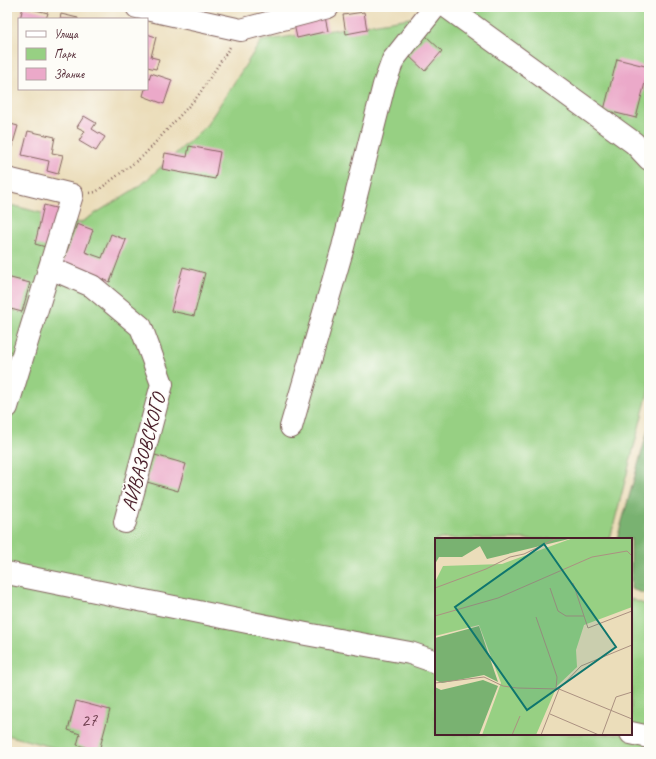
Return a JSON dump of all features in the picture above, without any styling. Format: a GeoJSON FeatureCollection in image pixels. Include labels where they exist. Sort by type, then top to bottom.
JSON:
{"type":"FeatureCollection","features":[{"type":"Feature","properties":{"kind":"street"},"geometry":{"type":"LineString","coordinates":[[137,7],[240,30],[328,7]]}},
{"type":"Feature","properties":{"kind":"street"},"geometry":{"type":"LineString","coordinates":[[291,427],[343,247],[384,85],[393,60],[435,7]]}},
{"type":"Feature","properties":{"kind":"street"},"geometry":{"type":"LineString","coordinates":[[447,7],[634,143],[649,159]]}},
{"type":"Feature","properties":{"kind":"street"},"geometry":{"type":"LineString","coordinates":[[7,179],[72,195],[7,407]]}},
{"type":"Feature","properties":{"kind":"street","name":"АЙВАЗОВСКОГО"},"geometry":{"type":"LineString","coordinates":[[50,268],[92,286],[141,327],[162,384],[124,522]]}},
{"type":"Feature","properties":{"kind":"street"},"geometry":{"type":"LineString","coordinates":[[7,573],[306,634],[410,653],[435,662]]}},
{"type":"Feature","properties":{"kind":"street"},"geometry":{"type":"LineString","coordinates":[[632,733],[649,737]]}},
{"type":"Feature","properties":{"kind":"path"},"geometry":{"type":"LineString","coordinates":[[72,195],[96,192],[143,156],[198,96],[240,30]]}},
{"type":"Feature","properties":{"kind":"green space"},"geometry":{"type":"Polygon","coordinates":[[[438,7],[649,7],[649,389],[610,538],[435,538],[435,735],[632,735],[632,599],[649,606],[649,752],[70,752],[7,735],[7,204],[80,223],[141,185],[206,126],[261,41],[423,16],[438,7]]]}},
{"type":"Feature","properties":{"kind":"green space"},"geometry":{"type":"Polygon","coordinates":[[[649,426],[649,595],[632,589],[632,538],[617,538],[649,426]]]}},
{"type":"Feature","properties":{"kind":"building"},"geometry":{"type":"Polygon","coordinates":[[[23,7],[48,13],[46,18],[20,18],[23,7]]]}},
{"type":"Feature","properties":{"kind":"building"},"geometry":{"type":"Polygon","coordinates":[[[364,12],[367,30],[346,34],[343,15],[364,12]]]}},
{"type":"Feature","properties":{"kind":"building"},"geometry":{"type":"Polygon","coordinates":[[[61,14],[78,18],[60,18],[61,14]]]}},
{"type":"Feature","properties":{"kind":"building"},"geometry":{"type":"Polygon","coordinates":[[[325,17],[328,31],[297,38],[294,24],[325,17]]]}},
{"type":"Feature","properties":{"kind":"building"},"geometry":{"type":"Polygon","coordinates":[[[148,34],[156,37],[151,57],[159,59],[156,69],[148,67],[148,34]]]}},
{"type":"Feature","properties":{"kind":"building"},"geometry":{"type":"Polygon","coordinates":[[[426,36],[442,51],[425,71],[409,56],[426,36]]]}},
{"type":"Feature","properties":{"kind":"building"},"geometry":{"type":"Polygon","coordinates":[[[617,59],[649,67],[636,118],[604,110],[617,59]]]}},
{"type":"Feature","properties":{"kind":"building"},"geometry":{"type":"Polygon","coordinates":[[[151,73],[172,80],[164,104],[143,96],[145,90],[148,90],[148,82],[151,73]]]}},
{"type":"Feature","properties":{"kind":"building"},"geometry":{"type":"Polygon","coordinates":[[[84,116],[96,123],[92,129],[105,137],[96,151],[79,141],[85,131],[77,127],[84,116]]]}},
{"type":"Feature","properties":{"kind":"building"},"geometry":{"type":"Polygon","coordinates":[[[7,123],[18,126],[11,150],[7,149],[7,123]]]}},
{"type":"Feature","properties":{"kind":"building"},"geometry":{"type":"Polygon","coordinates":[[[28,131],[55,137],[52,153],[63,155],[58,174],[47,171],[49,161],[22,155],[28,131]]]}},
{"type":"Feature","properties":{"kind":"building"},"geometry":{"type":"Polygon","coordinates":[[[189,146],[220,152],[215,179],[162,169],[165,153],[187,157],[189,146]]]}},
{"type":"Feature","properties":{"kind":"building"},"geometry":{"type":"Polygon","coordinates":[[[44,205],[63,210],[53,249],[35,244],[44,205]]]}},
{"type":"Feature","properties":{"kind":"building"},"geometry":{"type":"Polygon","coordinates":[[[77,224],[93,230],[85,252],[102,258],[111,234],[126,240],[110,282],[62,264],[77,224]]]}},
{"type":"Feature","properties":{"kind":"building"},"geometry":{"type":"Polygon","coordinates":[[[183,267],[205,273],[194,316],[171,311],[183,267]]]}},
{"type":"Feature","properties":{"kind":"building"},"geometry":{"type":"Polygon","coordinates":[[[7,277],[30,283],[22,312],[7,308],[7,277]]]}},
{"type":"Feature","properties":{"kind":"building"},"geometry":{"type":"Polygon","coordinates":[[[155,455],[186,464],[178,491],[147,482],[155,455]]]}},
{"type":"Feature","properties":{"kind":"building"},"geometry":{"type":"Polygon","coordinates":[[[76,701],[110,710],[99,751],[77,745],[80,734],[68,730],[76,701]]]}}]}
